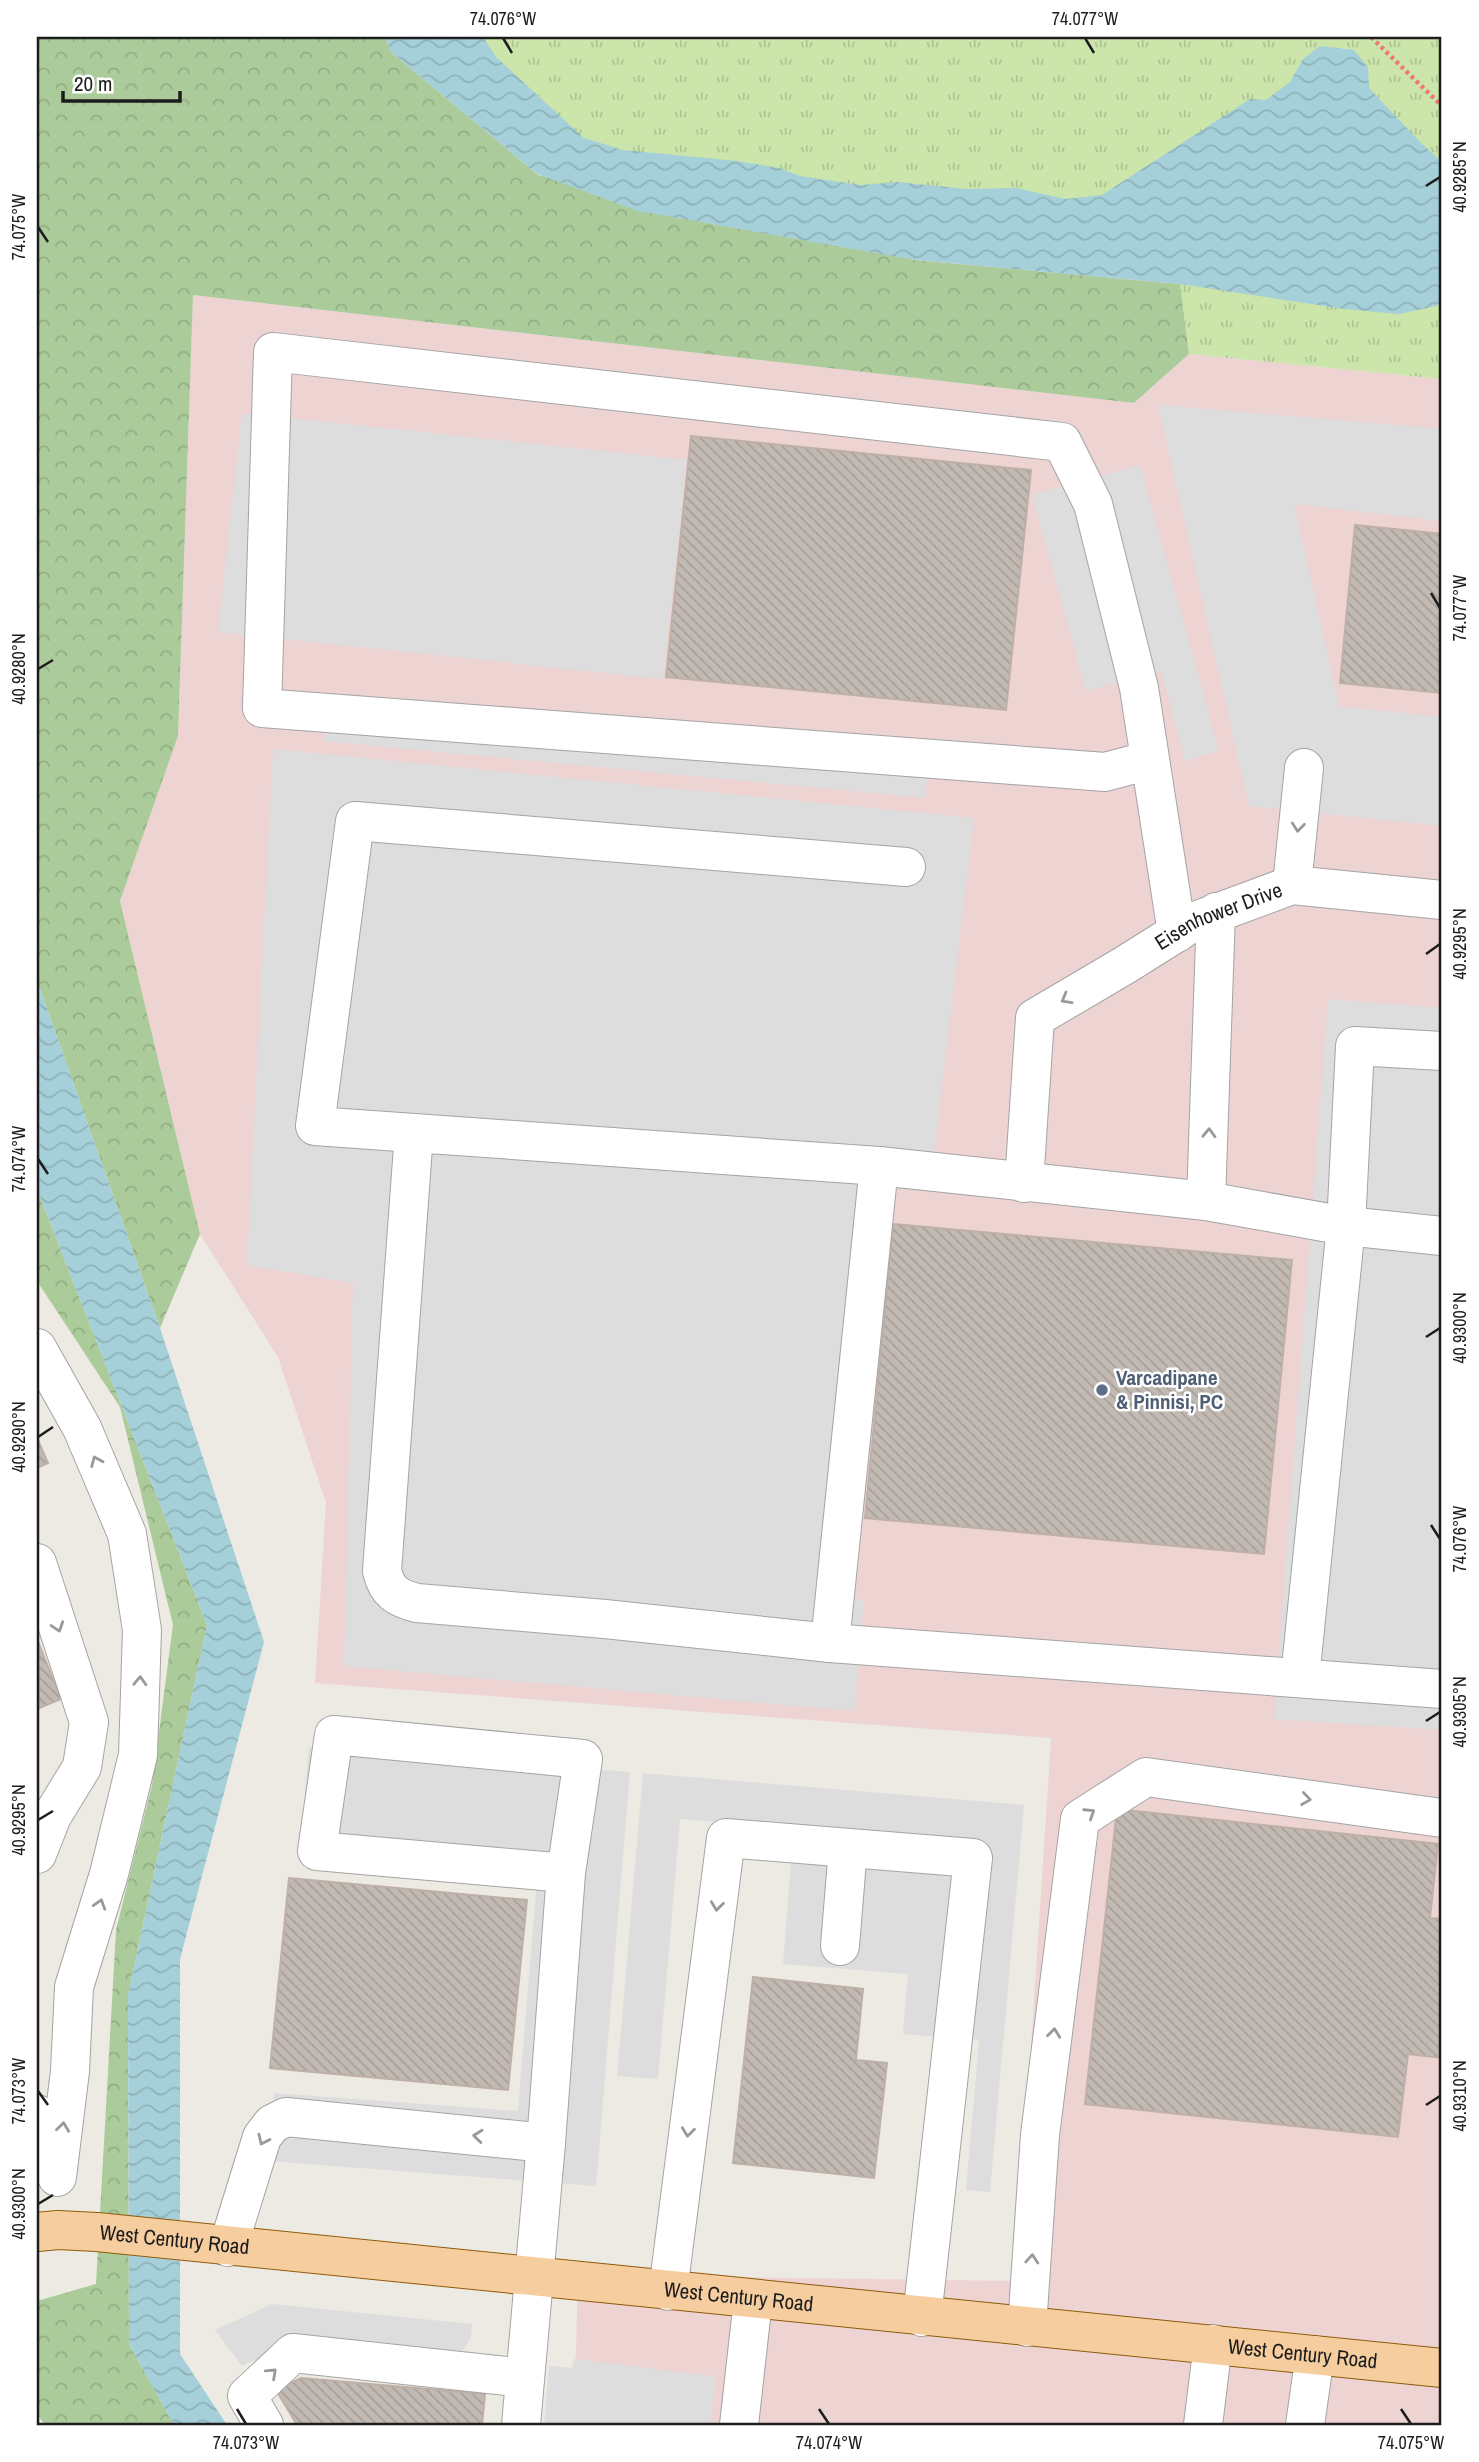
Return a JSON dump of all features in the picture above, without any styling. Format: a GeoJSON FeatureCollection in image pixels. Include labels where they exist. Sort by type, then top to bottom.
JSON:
{"type":"FeatureCollection","features":[{"type":"Feature","properties":{"kind":"main road","name":"West Century Road"},"geometry":{"type":"LineString","coordinates":[[47,2231],[97,2232],[1442,2368]]}},
{"type":"Feature","properties":{"kind":"street"},"geometry":{"type":"LineString","coordinates":[[1150,760],[1105,772],[262,708],[273,352],[1062,442],[1093,504],[1139,688],[1177,933]]}},
{"type":"Feature","properties":{"kind":"street"},"geometry":{"type":"LineString","coordinates":[[1292,885],[1304,768]]}},
{"type":"Feature","properties":{"kind":"street"},"geometry":{"type":"LineString","coordinates":[[906,867],[355,821],[315,1126],[878,1167],[1206,1201],[1346,1226],[1442,1236]]}},
{"type":"Feature","properties":{"kind":"street","name":"Eisenhower Drive"},"geometry":{"type":"LineString","coordinates":[[1024,1183],[1035,1017],[1125,965],[1195,920],[1292,885],[1442,901]]}},
{"type":"Feature","properties":{"kind":"street"},"geometry":{"type":"LineString","coordinates":[[1206,1201],[1216,912]]}},
{"type":"Feature","properties":{"kind":"street"},"geometry":{"type":"LineString","coordinates":[[1300,1678],[1346,1226],[1356,1046],[1442,1051]]}},
{"type":"Feature","properties":{"kind":"street"},"geometry":{"type":"LineString","coordinates":[[414,1133],[382,1571],[386,1586],[400,1599],[417,1603],[605,1619],[830,1643],[1442,1689]]}},
{"type":"Feature","properties":{"kind":"street"},"geometry":{"type":"LineString","coordinates":[[830,1643],[878,1167]]}},
{"type":"Feature","properties":{"kind":"street"},"geometry":{"type":"LineString","coordinates":[[37,1348],[82,1428],[127,1534],[142,1630],[138,1755],[109,1874],[74,1987],[70,2071],[57,2177],[47,2231]]}},
{"type":"Feature","properties":{"kind":"street"},"geometry":{"type":"LineString","coordinates":[[37,1563],[89,1722],[82,1766],[52,1816],[37,1854]]}},
{"type":"Feature","properties":{"kind":"street"},"geometry":{"type":"LineString","coordinates":[[521,2425],[566,1873],[583,1759],[334,1735],[317,1850],[566,1873]]}},
{"type":"Feature","properties":{"kind":"street"},"geometry":{"type":"LineString","coordinates":[[1027,2327],[1040,2135],[1080,1819],[1146,1777],[1442,1818]]}},
{"type":"Feature","properties":{"kind":"street"},"geometry":{"type":"LineString","coordinates":[[668,2291],[726,1838],[973,1858],[922,2317]]}},
{"type":"Feature","properties":{"kind":"street"},"geometry":{"type":"LineString","coordinates":[[840,1946],[848,1848]]}},
{"type":"Feature","properties":{"kind":"street"},"geometry":{"type":"LineString","coordinates":[[37,2114],[57,2177]]}},
{"type":"Feature","properties":{"kind":"street"},"geometry":{"type":"LineString","coordinates":[[229,2246],[262,2137],[272,2124],[286,2117],[546,2143]]}},
{"type":"Feature","properties":{"kind":"street"},"geometry":{"type":"LineString","coordinates":[[739,2425],[753,2300]]}},
{"type":"Feature","properties":{"kind":"street"},"geometry":{"type":"LineString","coordinates":[[1203,2425],[1213,2344]]}},
{"type":"Feature","properties":{"kind":"street"},"geometry":{"type":"LineString","coordinates":[[264,2425],[247,2396],[293,2353],[525,2378]]}},
{"type":"Feature","properties":{"kind":"street"},"geometry":{"type":"LineString","coordinates":[[1305,2425],[1315,2355]]}},
{"type":"Feature","properties":{"kind":"path"},"geometry":{"type":"LineString","coordinates":[[1371,37],[1442,106]]}},
{"type":"Feature","properties":{"kind":"shaded area"},"geometry":{"type":"Polygon","coordinates":[[[193,295],[1134,403],[1189,354],[1442,379],[1442,2425],[574,2425],[578,2275],[1016,2281],[1051,1738],[315,1683],[326,1503],[278,1357],[200,1234],[120,901],[178,736],[193,295]]]}},
{"type":"Feature","properties":{"kind":"shaded area"},"geometry":{"type":"Polygon","coordinates":[[[1158,405],[1442,429],[1442,521],[1294,504],[1339,706],[1442,717],[1442,826],[1249,806],[1158,405]]]}},
{"type":"Feature","properties":{"kind":"shaded area"},"geometry":{"type":"Polygon","coordinates":[[[242,413],[687,460],[663,679],[218,632],[242,413]]]}},
{"type":"Feature","properties":{"kind":"shaded area"},"geometry":{"type":"Polygon","coordinates":[[[1140,465],[1219,751],[1185,761],[1161,671],[1086,691],[1032,495],[1140,465]]]}},
{"type":"Feature","properties":{"kind":"shaded area"},"geometry":{"type":"Polygon","coordinates":[[[326,712],[928,769],[925,798],[324,741],[326,712]]]}},
{"type":"Feature","properties":{"kind":"shaded area"},"geometry":{"type":"Polygon","coordinates":[[[273,749],[974,818],[934,1152],[870,1146],[828,1597],[864,1600],[854,1711],[344,1666],[353,1283],[247,1265],[273,749]]]}},
{"type":"Feature","properties":{"kind":"shaded area"},"geometry":{"type":"Polygon","coordinates":[[[1328,999],[1442,1008],[1442,1730],[1274,1719],[1328,999]]]}},
{"type":"Feature","properties":{"kind":"shaded area"},"geometry":{"type":"Polygon","coordinates":[[[309,1747],[630,1772],[596,2186],[269,2161],[274,2093],[518,2111],[537,1877],[300,1858],[309,1747]]]}},
{"type":"Feature","properties":{"kind":"shaded area"},"geometry":{"type":"Polygon","coordinates":[[[643,1773],[1024,1805],[990,2192],[966,2190],[979,2040],[903,2034],[908,1974],[783,1964],[794,1828],[680,1819],[658,2079],[617,2076],[643,1773]]]}},
{"type":"Feature","properties":{"kind":"shaded area"},"geometry":{"type":"Polygon","coordinates":[[[272,2304],[472,2324],[471,2338],[460,2354],[289,2343],[242,2366],[215,2330],[272,2304]]]}},
{"type":"Feature","properties":{"kind":"shaded area"},"geometry":{"type":"Polygon","coordinates":[[[574,2359],[716,2377],[710,2425],[544,2425],[549,2366],[572,2368],[574,2359]]]}},
{"type":"Feature","properties":{"kind":"green space"},"geometry":{"type":"Polygon","coordinates":[[[37,37],[385,37],[391,52],[538,175],[915,260],[1180,284],[1189,354],[1134,403],[193,295],[178,736],[120,901],[200,1234],[160,1328],[37,980],[37,37]]]}},
{"type":"Feature","properties":{"kind":"green space"},"geometry":{"type":"Polygon","coordinates":[[[385,37],[1442,37],[1442,379],[1189,354],[1180,284],[638,211],[385,37]]]}},
{"type":"Feature","properties":{"kind":"green space"},"geometry":{"type":"Polygon","coordinates":[[[37,1189],[207,1625],[128,1995],[129,2344],[174,2425],[45,2425],[37,2414],[37,2301],[96,2284],[116,1930],[152,1785],[173,1625],[120,1407],[37,1281],[37,1189]]]}},
{"type":"Feature","properties":{"kind":"water"},"geometry":{"type":"Polygon","coordinates":[[[385,37],[483,37],[496,57],[584,138],[623,150],[737,161],[779,168],[800,176],[860,185],[898,182],[967,189],[1016,188],[1066,199],[1102,195],[1250,99],[1266,100],[1290,82],[1303,59],[1320,46],[1354,50],[1368,67],[1369,88],[1442,162],[1442,302],[1436,306],[1399,314],[1344,309],[1180,284],[915,260],[638,211],[537,174],[391,52],[385,37]]]}},
{"type":"Feature","properties":{"kind":"water"},"geometry":{"type":"Polygon","coordinates":[[[37,980],[160,1328],[264,1642],[180,1959],[180,2354],[227,2425],[174,2425],[129,2344],[128,1995],[207,1625],[37,1189],[37,980]]]}},
{"type":"Feature","properties":{"kind":"building"},"geometry":{"type":"Polygon","coordinates":[[[691,436],[1031,470],[1006,710],[666,677],[691,436]]]}},
{"type":"Feature","properties":{"kind":"building"},"geometry":{"type":"Polygon","coordinates":[[[1355,525],[1442,534],[1442,693],[1340,683],[1355,525]]]}},
{"type":"Feature","properties":{"kind":"building"},"geometry":{"type":"Polygon","coordinates":[[[893,1224],[1292,1260],[1264,1554],[865,1518],[893,1224]]]}},
{"type":"Feature","properties":{"kind":"building"},"geometry":{"type":"Polygon","coordinates":[[[37,1438],[48,1463],[37,1468],[37,1438]]]}},
{"type":"Feature","properties":{"kind":"building"},"geometry":{"type":"Polygon","coordinates":[[[37,1639],[61,1699],[37,1709],[37,1639]]]}},
{"type":"Feature","properties":{"kind":"building"},"geometry":{"type":"Polygon","coordinates":[[[1117,1809],[1438,1844],[1430,1918],[1442,1919],[1442,2058],[1408,2054],[1398,2137],[1085,2104],[1117,1809]]]}},
{"type":"Feature","properties":{"kind":"building"},"geometry":{"type":"Polygon","coordinates":[[[289,1878],[527,1900],[508,2090],[270,2068],[289,1878]]]}},
{"type":"Feature","properties":{"kind":"building"},"geometry":{"type":"Polygon","coordinates":[[[753,1977],[863,1989],[856,2060],[887,2063],[874,2178],[733,2163],[753,1977]]]}},
{"type":"Feature","properties":{"kind":"building"},"geometry":{"type":"Polygon","coordinates":[[[301,2378],[485,2394],[482,2425],[297,2425],[276,2390],[301,2378]]]}},
{"type":"Feature","properties":{"kind":"place","name":"Varcadipane & Pinnisi, PC"},"geometry":{"type":"Point","coordinates":[1102,1390]}}]}
